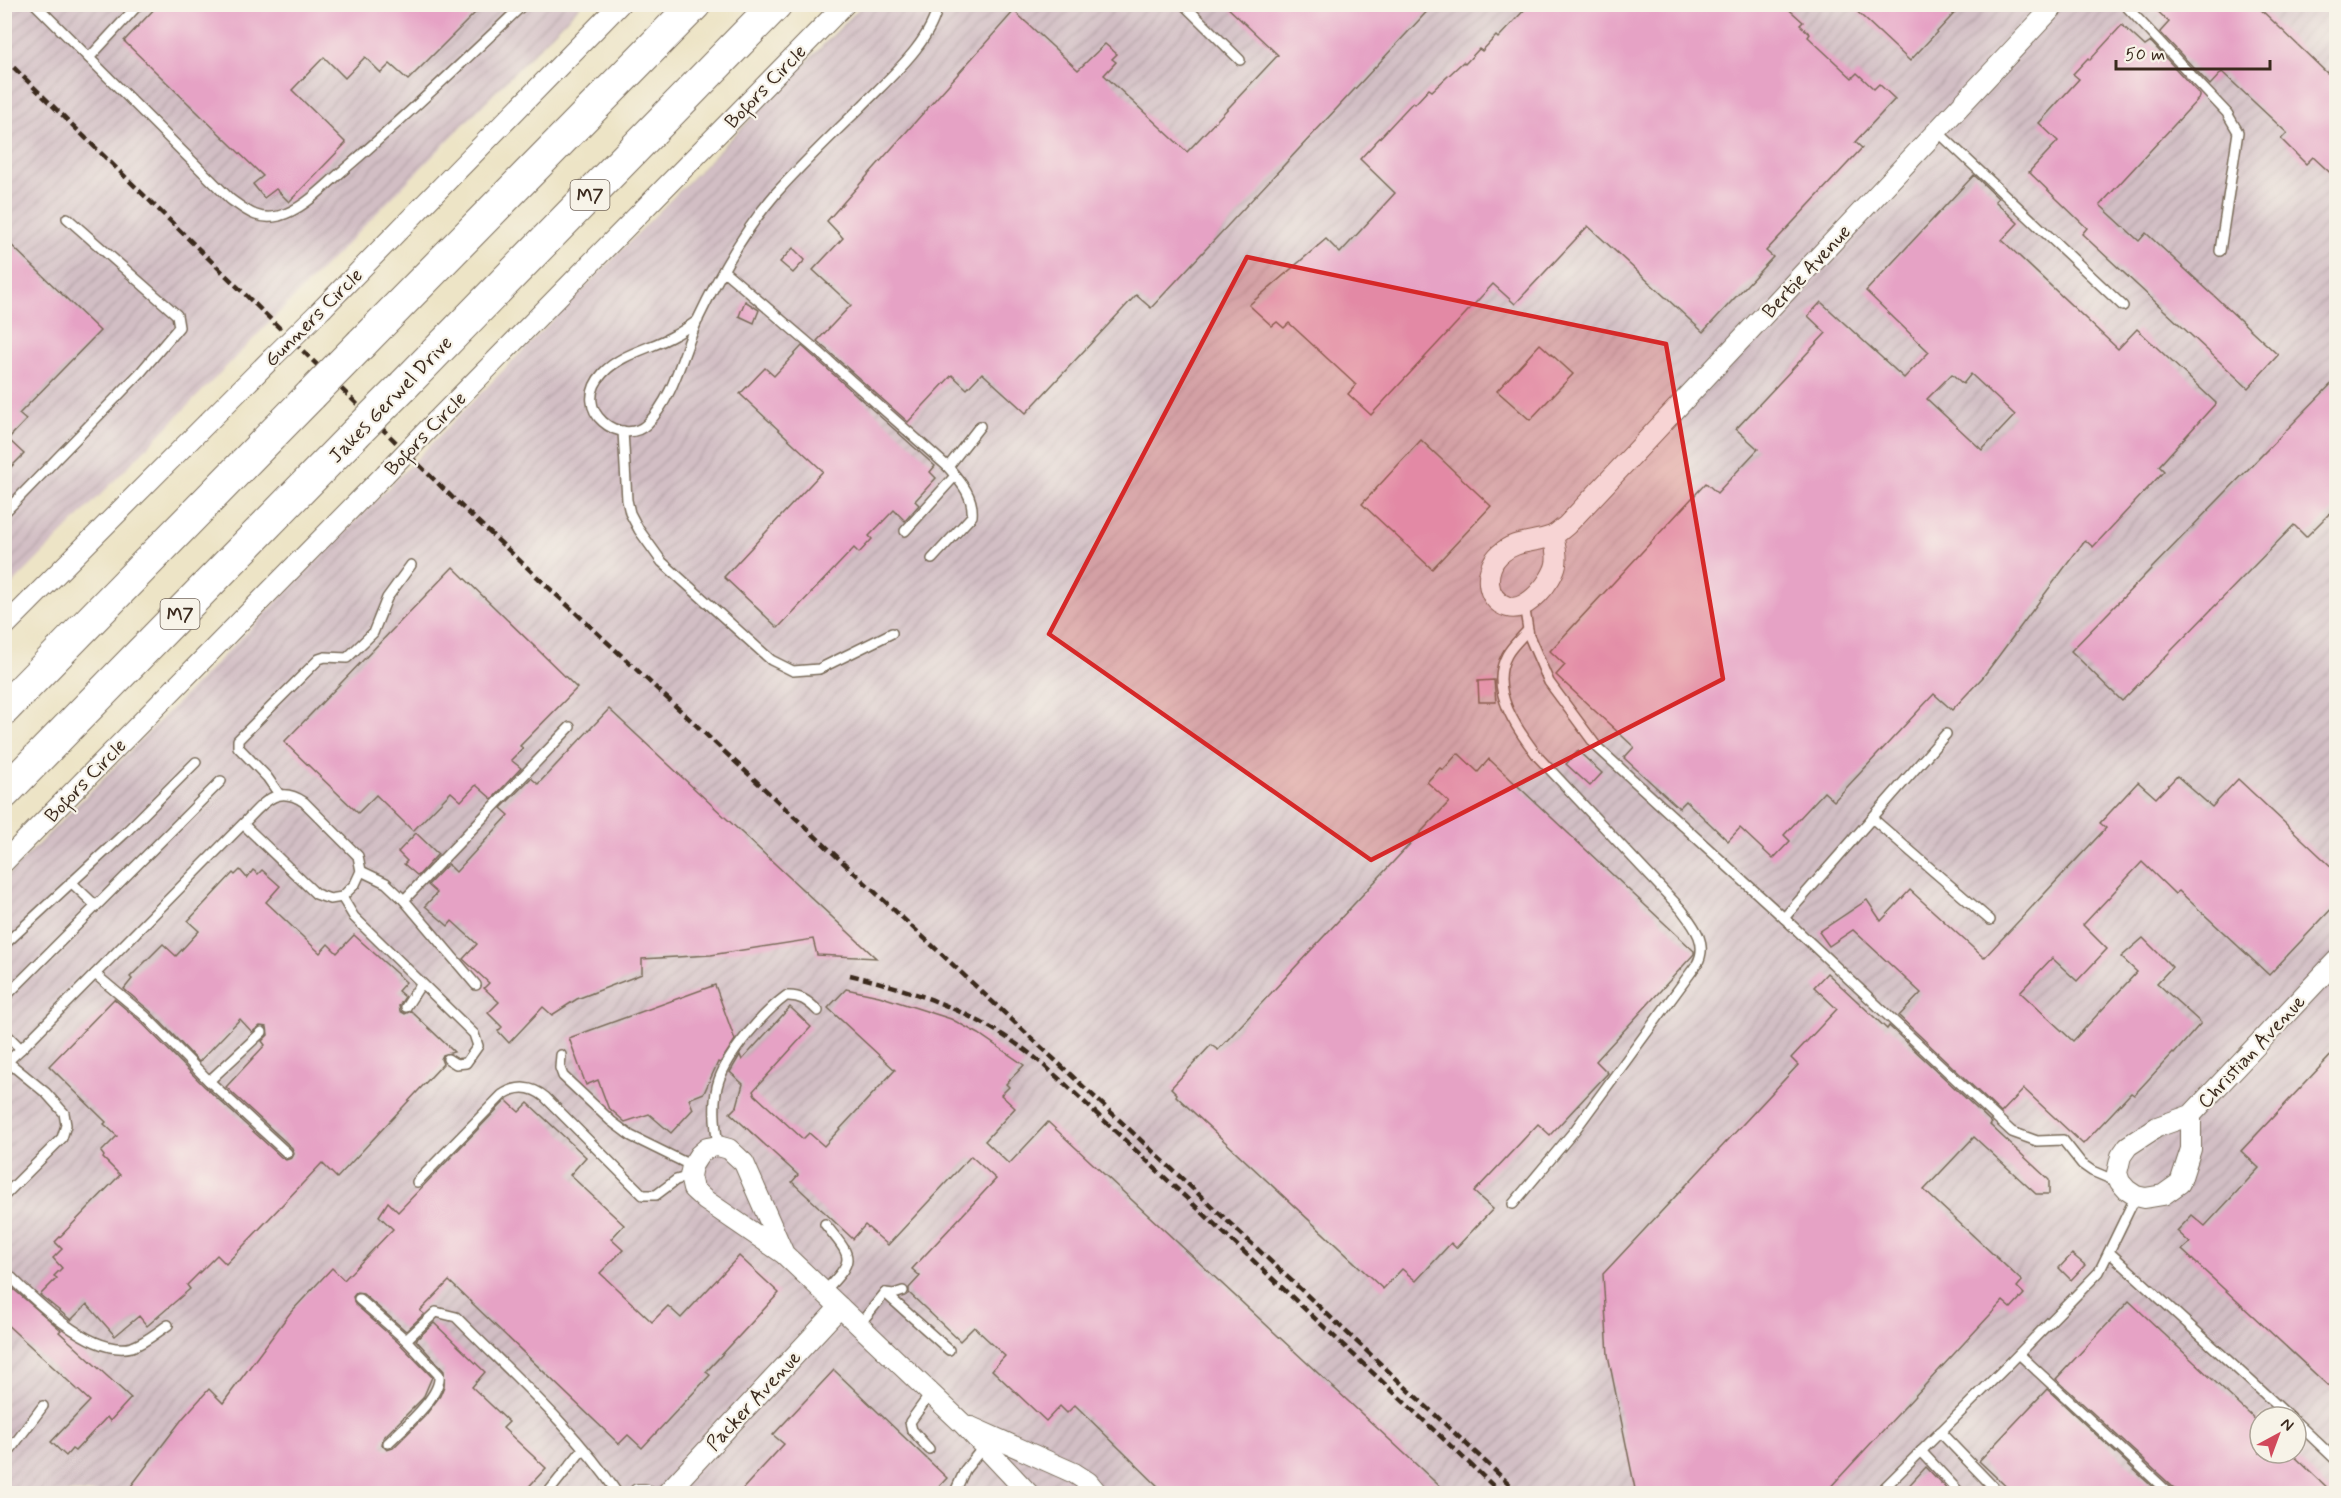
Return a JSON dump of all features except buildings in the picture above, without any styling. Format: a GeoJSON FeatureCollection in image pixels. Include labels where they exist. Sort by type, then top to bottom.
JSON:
{"type":"FeatureCollection","features":[{"type":"Feature","properties":{"kind":"highway"},"geometry":{"type":"LineString","coordinates":[[4,709],[695,4]]}},
{"type":"Feature","properties":{"kind":"highway","name":"Jakes Gerwel Drive"},"geometry":{"type":"LineString","coordinates":[[4,793],[776,4]]}},
{"type":"Feature","properties":{"kind":"street","name":"Gunners Circle"},"geometry":{"type":"LineString","coordinates":[[4,627],[323,308],[620,4]]}},
{"type":"Feature","properties":{"kind":"street","name":"Bofors Circle"},"geometry":{"type":"LineString","coordinates":[[4,862],[845,4]]}},
{"type":"Feature","properties":{"kind":"street","name":"Bertie Avenue"},"geometry":{"type":"LineString","coordinates":[[1553,536],[1567,525],[2056,4]]}},
{"type":"Feature","properties":{"kind":"street"},"geometry":{"type":"LineString","coordinates":[[1553,536],[1556,562],[1554,572],[1533,599],[1509,608],[1497,601],[1491,592],[1488,579],[1491,566],[1498,555],[1517,543],[1553,536]]}},
{"type":"Feature","properties":{"kind":"street","name":"Christian Avenue"},"geometry":{"type":"LineString","coordinates":[[2120,1182],[2117,1173],[2119,1162],[2128,1146],[2157,1126],[2191,1114],[2337,961]]}},
{"type":"Feature","properties":{"kind":"street","name":"Christian Avenue"},"geometry":{"type":"LineString","coordinates":[[2136,1196],[2145,1198],[2163,1195],[2180,1183],[2191,1149],[2191,1114]]}},
{"type":"Feature","properties":{"kind":"street"},"geometry":{"type":"LineString","coordinates":[[784,1254],[744,1162],[736,1153],[718,1146],[707,1148],[699,1155],[691,1171],[693,1189],[705,1200],[784,1254],[963,1424],[1029,1494]]}},
{"type":"Feature","properties":{"kind":"street"},"geometry":{"type":"LineString","coordinates":[[2120,1182],[2136,1196]]}},
{"type":"Feature","properties":{"kind":"street","name":"Packer Avenue"},"geometry":{"type":"LineString","coordinates":[[666,1494],[840,1307]]}},
{"type":"Feature","properties":{"kind":"street"},"geometry":{"type":"LineString","coordinates":[[963,1424],[1074,1473],[1088,1482],[1098,1494]]}},
{"type":"Feature","properties":{"kind":"street"},"geometry":{"type":"LineString","coordinates":[[638,1494],[645,1494]]}},
{"type":"Feature","properties":{"kind":"lane"},"geometry":{"type":"LineString","coordinates":[[34,4],[230,199],[260,218],[278,216],[297,210],[382,137],[524,4]]}},
{"type":"Feature","properties":{"kind":"lane"},"geometry":{"type":"LineString","coordinates":[[89,58],[139,4]]}},
{"type":"Feature","properties":{"kind":"lane"},"geometry":{"type":"LineString","coordinates":[[698,320],[675,335],[618,362],[598,380],[591,401],[598,417],[609,426],[628,432],[644,427],[660,408],[670,392],[698,320],[748,230],[777,193],[898,69],[926,35],[936,15],[938,4]]}},
{"type":"Feature","properties":{"kind":"lane"},"geometry":{"type":"LineString","coordinates":[[1183,4],[1240,60]]}},
{"type":"Feature","properties":{"kind":"lane"},"geometry":{"type":"LineString","coordinates":[[2124,4],[2227,113],[2238,132],[2220,251]]}},
{"type":"Feature","properties":{"kind":"lane"},"geometry":{"type":"LineString","coordinates":[[1937,131],[2123,306]]}},
{"type":"Feature","properties":{"kind":"lane"},"geometry":{"type":"LineString","coordinates":[[4,513],[140,373],[179,327],[177,315],[67,218]]}},
{"type":"Feature","properties":{"kind":"lane"},"geometry":{"type":"LineString","coordinates":[[724,271],[820,353],[956,476],[969,495],[972,516],[932,559]]}},
{"type":"Feature","properties":{"kind":"lane"},"geometry":{"type":"LineString","coordinates":[[948,467],[981,426]]}},
{"type":"Feature","properties":{"kind":"lane"},"geometry":{"type":"LineString","coordinates":[[623,431],[627,500],[630,513],[645,539],[662,562],[771,660],[793,671],[819,669],[892,633]]}},
{"type":"Feature","properties":{"kind":"lane"},"geometry":{"type":"LineString","coordinates":[[905,531],[956,476]]}},
{"type":"Feature","properties":{"kind":"lane"},"geometry":{"type":"LineString","coordinates":[[279,794],[267,777],[238,747],[238,740],[319,659],[347,658],[367,639],[378,624],[394,586],[411,565]]}},
{"type":"Feature","properties":{"kind":"lane"},"geometry":{"type":"LineString","coordinates":[[1524,604],[1528,630],[1536,656],[1549,682],[1597,747],[1784,918],[2012,1132],[2037,1141],[2063,1140],[2082,1164],[2091,1171],[2120,1182]]}},
{"type":"Feature","properties":{"kind":"lane"},"geometry":{"type":"LineString","coordinates":[[1513,1204],[1575,1130],[1697,964],[1702,950],[1699,936],[1681,909],[1539,758],[1512,718],[1501,686],[1501,674],[1506,657],[1528,630]]}},
{"type":"Feature","properties":{"kind":"lane"},"geometry":{"type":"LineString","coordinates":[[404,900],[570,727]]}},
{"type":"Feature","properties":{"kind":"lane"},"geometry":{"type":"LineString","coordinates":[[1784,918],[1946,734]]}},
{"type":"Feature","properties":{"kind":"lane"},"geometry":{"type":"LineString","coordinates":[[4,945],[196,762]]}},
{"type":"Feature","properties":{"kind":"lane"},"geometry":{"type":"LineString","coordinates":[[4,998],[221,781]]}},
{"type":"Feature","properties":{"kind":"lane"},"geometry":{"type":"LineString","coordinates":[[4,1196],[62,1138],[66,1125],[64,1113],[46,1094],[6,1064],[243,824],[268,799],[279,794],[294,795],[304,802],[358,856],[361,871],[355,884],[342,897],[330,899],[316,894],[243,824]]}},
{"type":"Feature","properties":{"kind":"lane"},"geometry":{"type":"LineString","coordinates":[[1872,818],[1990,920]]}},
{"type":"Feature","properties":{"kind":"lane"},"geometry":{"type":"LineString","coordinates":[[361,871],[386,883],[404,900],[476,985]]}},
{"type":"Feature","properties":{"kind":"lane"},"geometry":{"type":"LineString","coordinates":[[71,882],[95,906]]}},
{"type":"Feature","properties":{"kind":"lane"},"geometry":{"type":"LineString","coordinates":[[342,897],[354,917],[474,1034],[478,1046],[466,1063],[456,1064],[448,1059]]}},
{"type":"Feature","properties":{"kind":"lane"},"geometry":{"type":"LineString","coordinates":[[95,974],[145,1016],[209,1081],[287,1153]]}},
{"type":"Feature","properties":{"kind":"lane"},"geometry":{"type":"LineString","coordinates":[[406,1006],[421,984]]}},
{"type":"Feature","properties":{"kind":"lane"},"geometry":{"type":"LineString","coordinates":[[718,1146],[715,1100],[718,1081],[744,1039],[786,996],[795,995],[807,1001],[818,1011]]}},
{"type":"Feature","properties":{"kind":"lane"},"geometry":{"type":"LineString","coordinates":[[4,1032],[21,1049]]}},
{"type":"Feature","properties":{"kind":"lane"},"geometry":{"type":"LineString","coordinates":[[209,1081],[262,1032]]}},
{"type":"Feature","properties":{"kind":"lane"},"geometry":{"type":"LineString","coordinates":[[417,1182],[502,1095],[518,1088],[537,1090],[546,1097],[643,1195],[656,1195],[665,1186],[691,1171],[631,1136],[611,1121],[563,1076],[560,1068],[561,1054]]}},
{"type":"Feature","properties":{"kind":"lane"},"geometry":{"type":"LineString","coordinates":[[1878,1494],[2099,1272],[2136,1196]]}},
{"type":"Feature","properties":{"kind":"lane"},"geometry":{"type":"LineString","coordinates":[[824,1292],[843,1272],[848,1262],[847,1252],[825,1224]]}},
{"type":"Feature","properties":{"kind":"lane"},"geometry":{"type":"LineString","coordinates":[[2109,1252],[2277,1405]]}},
{"type":"Feature","properties":{"kind":"lane"},"geometry":{"type":"LineString","coordinates":[[4,1270],[76,1333],[98,1344],[113,1349],[131,1347],[143,1342],[168,1325]]}},
{"type":"Feature","properties":{"kind":"lane"},"geometry":{"type":"LineString","coordinates":[[859,1325],[885,1293],[903,1291]]}},
{"type":"Feature","properties":{"kind":"lane"},"geometry":{"type":"LineString","coordinates":[[885,1293],[950,1350]]}},
{"type":"Feature","properties":{"kind":"lane"},"geometry":{"type":"LineString","coordinates":[[359,1299],[406,1340],[439,1375],[439,1386],[432,1398],[388,1443]]}},
{"type":"Feature","properties":{"kind":"lane"},"geometry":{"type":"LineString","coordinates":[[406,1340],[436,1312],[456,1317],[547,1409],[583,1449],[618,1494]]}},
{"type":"Feature","properties":{"kind":"lane"},"geometry":{"type":"LineString","coordinates":[[2019,1354],[2170,1494]]}},
{"type":"Feature","properties":{"kind":"lane"},"geometry":{"type":"LineString","coordinates":[[929,1449],[912,1430],[910,1422],[931,1393]]}},
{"type":"Feature","properties":{"kind":"lane"},"geometry":{"type":"LineString","coordinates":[[4,1458],[43,1406]]}},
{"type":"Feature","properties":{"kind":"lane"},"geometry":{"type":"LineString","coordinates":[[1940,1432],[2000,1494]]}},
{"type":"Feature","properties":{"kind":"lane"},"geometry":{"type":"LineString","coordinates":[[2308,1433],[2337,1460]]}},
{"type":"Feature","properties":{"kind":"lane"},"geometry":{"type":"LineString","coordinates":[[954,1494],[965,1470],[984,1446]]}},
{"type":"Feature","properties":{"kind":"lane"},"geometry":{"type":"LineString","coordinates":[[547,1494],[583,1449]]}},
{"type":"Feature","properties":{"kind":"lane"},"geometry":{"type":"LineString","coordinates":[[1920,1451],[1961,1494]]}},
{"type":"Feature","properties":{"kind":"highlighted area"},"geometry":{"type":"Polygon","coordinates":[[[1247,257],[1666,344],[1723,679],[1371,860],[1049,634],[1247,257]]]}},
{"type":"Feature","properties":{"kind":"shaded area"},"geometry":{"type":"Polygon","coordinates":[[[5,5],[581,5],[5,592],[5,5]]]}},
{"type":"Feature","properties":{"kind":"shaded area"},"geometry":{"type":"Polygon","coordinates":[[[862,5],[2336,5],[2336,1493],[5,1493],[4,879],[862,5]]]}},
{"type":"Feature","properties":{"kind":"railway"},"geometry":{"type":"LineString","coordinates":[[4,58],[458,503],[1520,1494]]}},
{"type":"Feature","properties":{"kind":"railway"},"geometry":{"type":"LineString","coordinates":[[850,975],[898,988],[944,1005],[988,1026],[1033,1056],[1502,1494]]}}]}
